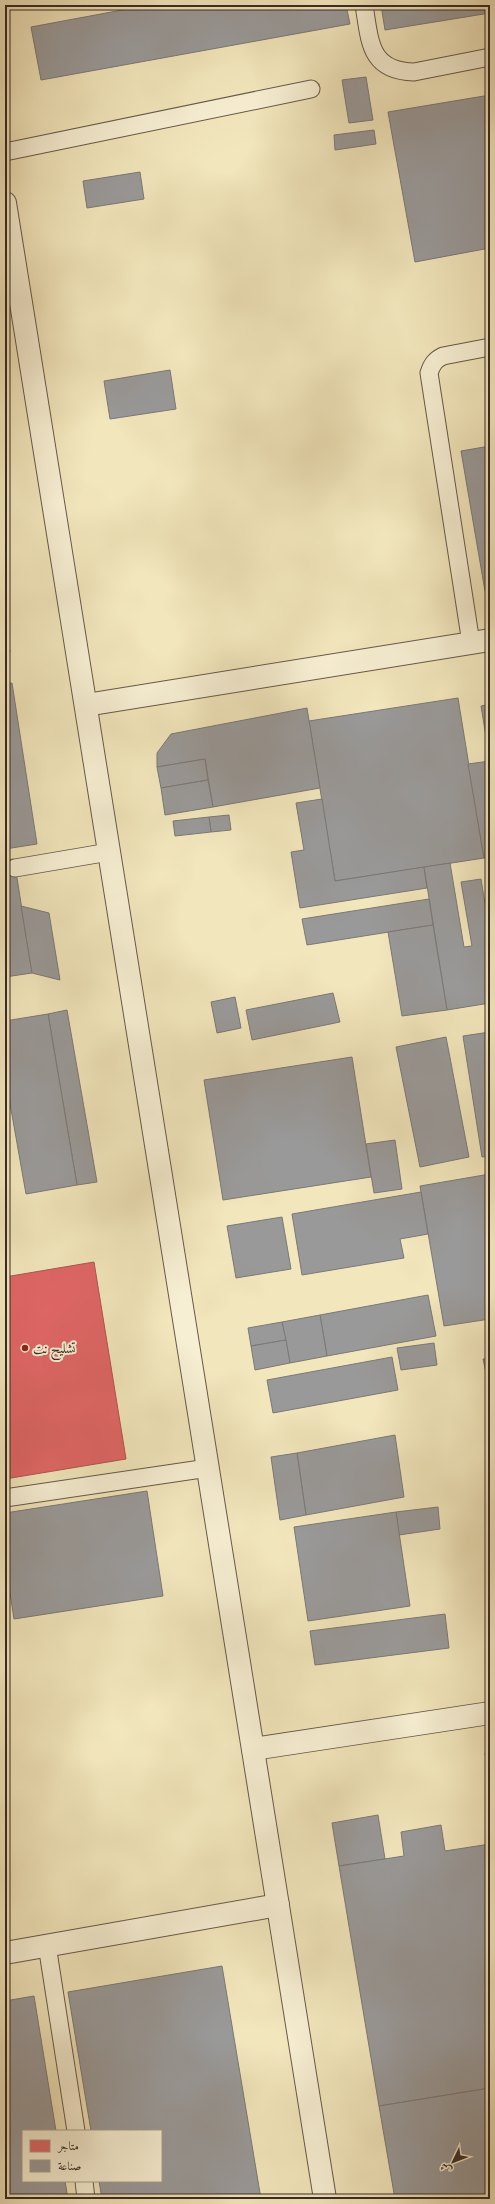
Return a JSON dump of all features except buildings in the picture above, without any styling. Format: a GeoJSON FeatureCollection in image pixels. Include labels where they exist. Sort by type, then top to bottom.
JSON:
{"type":"FeatureCollection","features":[{"type":"Feature","properties":{"kind":"street"},"geometry":{"type":"LineString","coordinates":[[5,203],[325,2199]]}},
{"type":"Feature","properties":{"kind":"street"},"geometry":{"type":"LineString","coordinates":[[86,705],[481,642]]}},
{"type":"Feature","properties":{"kind":"street"},"geometry":{"type":"LineString","coordinates":[[253,1749],[490,1713]]}},
{"type":"Feature","properties":{"kind":"street"},"geometry":{"type":"LineString","coordinates":[[5,1953],[278,1905]]}},
{"type":"Feature","properties":{"kind":"lane"},"geometry":{"type":"LineString","coordinates":[[364,5],[371,48],[378,59],[388,68],[401,72],[414,72],[490,57]]}},
{"type":"Feature","properties":{"kind":"lane"},"geometry":{"type":"LineString","coordinates":[[5,152],[311,89]]}},
{"type":"Feature","properties":{"kind":"lane"},"geometry":{"type":"LineString","coordinates":[[481,642],[430,373],[431,366],[436,360],[443,356],[490,347]]}},
{"type":"Feature","properties":{"kind":"lane"},"geometry":{"type":"LineString","coordinates":[[15,868],[109,852]]}},
{"type":"Feature","properties":{"kind":"lane"},"geometry":{"type":"LineString","coordinates":[[5,1498],[208,1468]]}},
{"type":"Feature","properties":{"kind":"lane"},"geometry":{"type":"LineString","coordinates":[[47,1945],[76,2130]]}},
{"type":"Feature","properties":{"kind":"lane"},"geometry":{"type":"LineString","coordinates":[[84,2182],[86,2199]]}},
{"type":"Feature","properties":{"kind":"place","name":"تشليح نت"},"geometry":{"type":"Point","coordinates":[25,1348]}}]}
